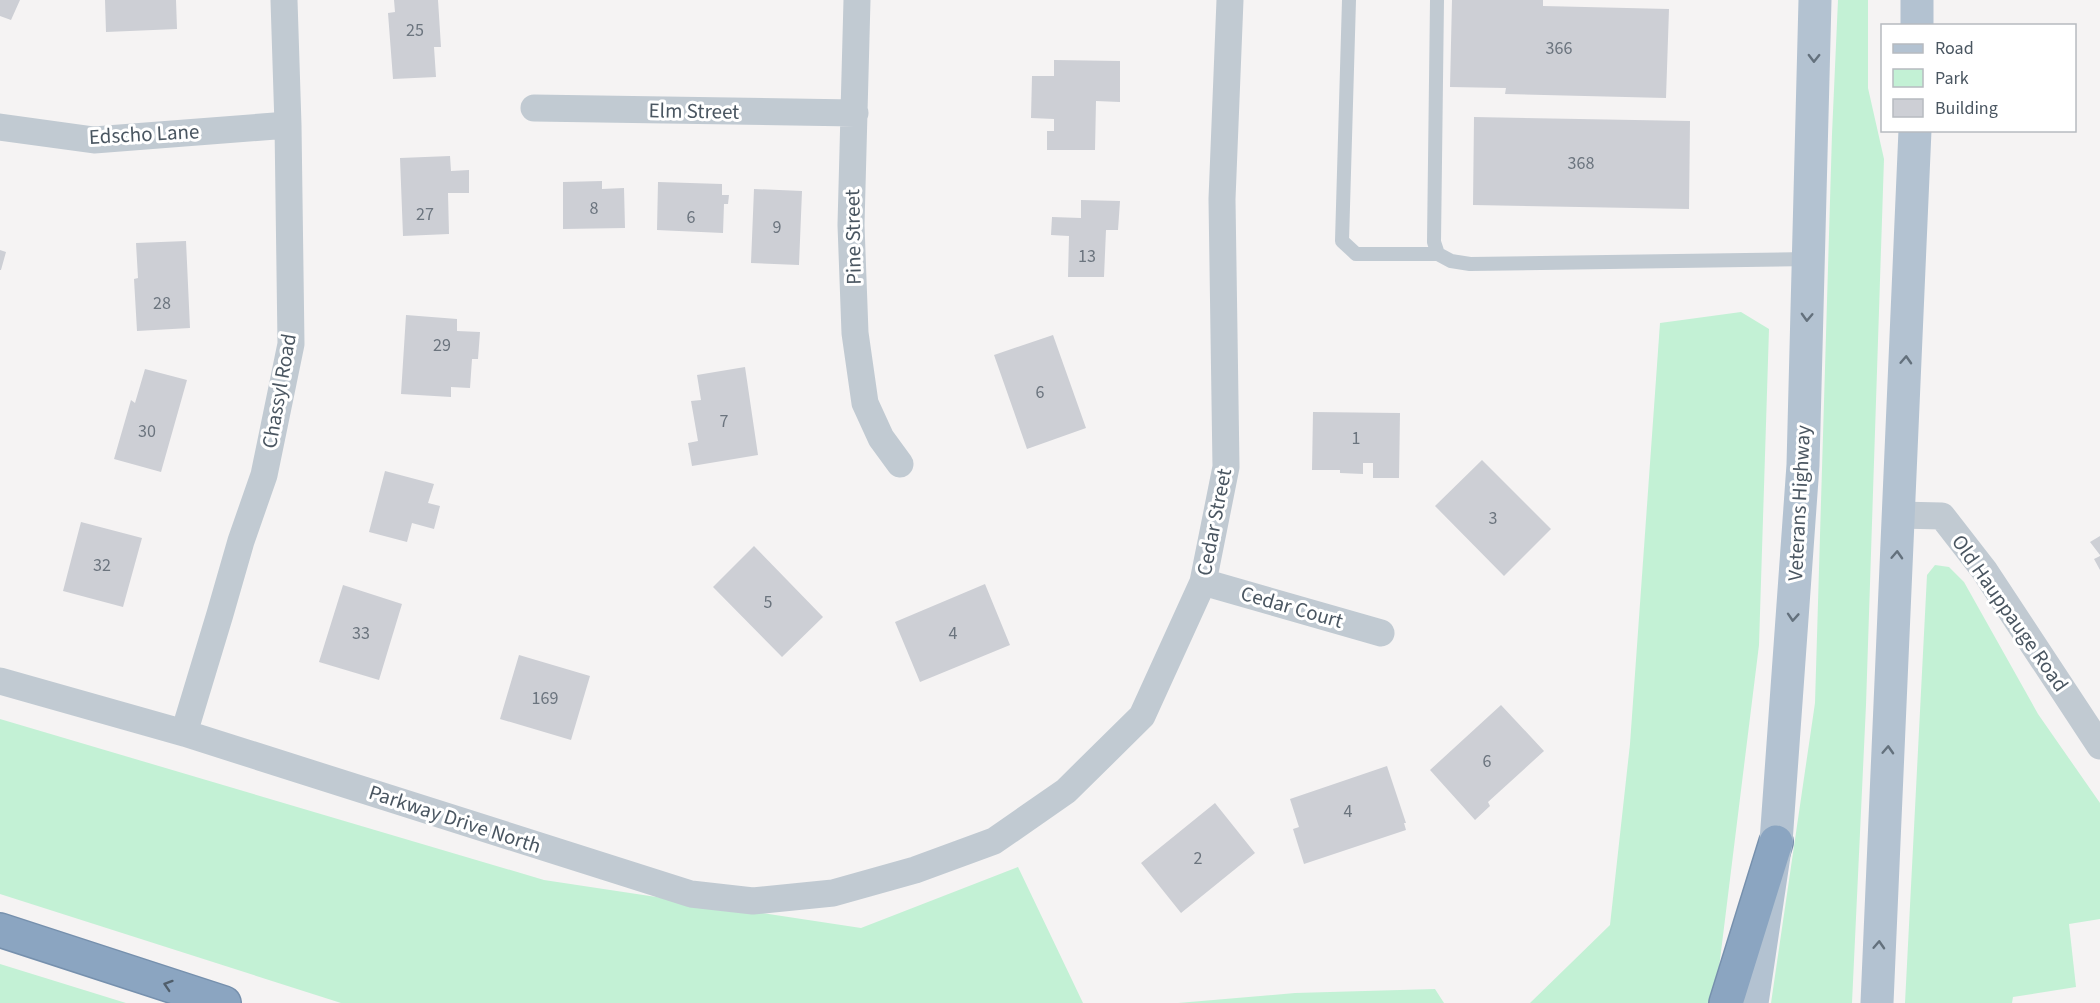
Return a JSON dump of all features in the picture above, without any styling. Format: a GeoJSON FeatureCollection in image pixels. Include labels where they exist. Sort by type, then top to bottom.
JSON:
{"type":"FeatureCollection","features":[{"type":"Feature","properties":{"kind":"highway"},"geometry":{"type":"LineString","coordinates":[[1726,1003],[1776,842]]}},
{"type":"Feature","properties":{"kind":"highway"},"geometry":{"type":"LineString","coordinates":[[0,930],[224,1003]]}},
{"type":"Feature","properties":{"kind":"main road","name":"Veterans Highway"},"geometry":{"type":"LineString","coordinates":[[1752,1003],[1776,842],[1803,465],[1815,0]]}},
{"type":"Feature","properties":{"kind":"main road"},"geometry":{"type":"LineString","coordinates":[[1917,0],[1917,24]]}},
{"type":"Feature","properties":{"kind":"main road"},"geometry":{"type":"LineString","coordinates":[[1877,1003],[1916,132]]}},
{"type":"Feature","properties":{"kind":"street","name":"Chassyl Road"},"geometry":{"type":"LineString","coordinates":[[184,733],[241,541],[264,476],[291,344],[284,0]]}},
{"type":"Feature","properties":{"kind":"street","name":"Pine Street"},"geometry":{"type":"LineString","coordinates":[[857,0],[851,225],[855,333],[866,403],[881,438],[900,464]]}},
{"type":"Feature","properties":{"kind":"street","name":"Cedar Street"},"geometry":{"type":"LineString","coordinates":[[915,870],[994,841],[1066,791],[1142,716],[1203,582],[1226,467],[1222,199],[1230,0]]}},
{"type":"Feature","properties":{"kind":"street","name":"Elm Street"},"geometry":{"type":"LineString","coordinates":[[534,108],[855,113]]}},
{"type":"Feature","properties":{"kind":"street","name":"Edscho Lane"},"geometry":{"type":"LineString","coordinates":[[0,127],[94,140],[288,125]]}},
{"type":"Feature","properties":{"kind":"street","name":"Old Hauppauge Road"},"geometry":{"type":"LineString","coordinates":[[1899,514],[1942,516],[1984,570],[2100,746]]}},
{"type":"Feature","properties":{"kind":"street","name":"Cedar Court"},"geometry":{"type":"LineString","coordinates":[[1203,582],[1381,633]]}},
{"type":"Feature","properties":{"kind":"street","name":"Parkway Drive North"},"geometry":{"type":"LineString","coordinates":[[0,681],[184,733],[691,894],[753,901],[833,893],[915,870]]}},
{"type":"Feature","properties":{"kind":"lane"},"geometry":{"type":"LineString","coordinates":[[1349,0],[1342,241],[1356,254],[1438,254],[1450,261],[1470,264],[1809,259]]}},
{"type":"Feature","properties":{"kind":"lane"},"geometry":{"type":"LineString","coordinates":[[1437,0],[1434,242],[1438,254]]}},
{"type":"Feature","properties":{"kind":"green space"},"geometry":{"type":"Polygon","coordinates":[[[1838,0],[1868,0],[1868,88],[1884,159],[1866,705],[1852,1003],[1771,1003],[1815,703],[1838,0]]]}},
{"type":"Feature","properties":{"kind":"green space"},"geometry":{"type":"Polygon","coordinates":[[[1741,312],[1769,329],[1759,645],[1716,992],[1710,1003],[1530,1003],[1610,925],[1630,744],[1660,323],[1741,312]]]}},
{"type":"Feature","properties":{"kind":"green space"},"geometry":{"type":"Polygon","coordinates":[[[1935,565],[1949,567],[1964,582],[2038,714],[2100,803],[2100,919],[2069,924],[2076,987],[2013,997],[2012,1003],[1905,1003],[1927,575],[1935,565]]]}},
{"type":"Feature","properties":{"kind":"green space"},"geometry":{"type":"Polygon","coordinates":[[[0,719],[544,880],[861,928],[1018,867],[1083,1003],[341,1003],[0,894],[0,719]]]}},
{"type":"Feature","properties":{"kind":"green space"},"geometry":{"type":"Polygon","coordinates":[[[0,964],[126,1003],[0,1003],[0,964]]]}},
{"type":"Feature","properties":{"kind":"green space"},"geometry":{"type":"Polygon","coordinates":[[[1435,989],[1444,1003],[1178,1003],[1295,993],[1435,989]]]}},
{"type":"Feature","properties":{"kind":"building"},"geometry":{"type":"Polygon","coordinates":[[[0,0],[20,0],[11,20],[0,16],[0,0]]]}},
{"type":"Feature","properties":{"kind":"building"},"geometry":{"type":"Polygon","coordinates":[[[105,0],[176,0],[177,29],[106,32],[105,0]]]}},
{"type":"Feature","properties":{"kind":"building"},"geometry":{"type":"Polygon","coordinates":[[[394,0],[438,0],[441,47],[434,47],[436,77],[393,79],[388,13],[395,12],[394,0]]]}},
{"type":"Feature","properties":{"kind":"building"},"geometry":{"type":"Polygon","coordinates":[[[1452,0],[1543,0],[1543,6],[1669,9],[1666,98],[1505,94],[1506,88],[1450,87],[1452,0]]]}},
{"type":"Feature","properties":{"kind":"building"},"geometry":{"type":"Polygon","coordinates":[[[1054,60],[1120,61],[1120,102],[1096,101],[1095,150],[1047,150],[1047,131],[1054,131],[1054,119],[1031,118],[1032,76],[1054,76],[1054,60]]]}},
{"type":"Feature","properties":{"kind":"building"},"geometry":{"type":"Polygon","coordinates":[[[1474,117],[1690,121],[1689,209],[1473,205],[1474,117]]]}},
{"type":"Feature","properties":{"kind":"building"},"geometry":{"type":"Polygon","coordinates":[[[450,156],[451,171],[469,170],[469,193],[448,193],[449,234],[403,236],[400,158],[450,156]]]}},
{"type":"Feature","properties":{"kind":"building"},"geometry":{"type":"Polygon","coordinates":[[[602,181],[602,189],[624,188],[625,228],[563,229],[563,182],[602,181]]]}},
{"type":"Feature","properties":{"kind":"building"},"geometry":{"type":"Polygon","coordinates":[[[658,182],[722,184],[722,195],[729,195],[728,204],[724,204],[723,233],[657,230],[658,182]]]}},
{"type":"Feature","properties":{"kind":"building"},"geometry":{"type":"Polygon","coordinates":[[[754,189],[802,191],[799,265],[751,263],[754,189]]]}},
{"type":"Feature","properties":{"kind":"building"},"geometry":{"type":"Polygon","coordinates":[[[1081,200],[1120,201],[1118,230],[1106,230],[1104,277],[1068,277],[1069,236],[1051,235],[1052,217],[1081,218],[1081,200]]]}},
{"type":"Feature","properties":{"kind":"building"},"geometry":{"type":"Polygon","coordinates":[[[186,241],[190,328],[137,331],[134,279],[138,278],[136,243],[186,241]]]}},
{"type":"Feature","properties":{"kind":"building"},"geometry":{"type":"Polygon","coordinates":[[[0,250],[6,252],[1,270],[0,270],[0,250]]]}},
{"type":"Feature","properties":{"kind":"building"},"geometry":{"type":"Polygon","coordinates":[[[406,315],[457,319],[457,331],[480,332],[478,359],[472,359],[470,388],[451,387],[451,397],[401,394],[406,315]]]}},
{"type":"Feature","properties":{"kind":"building"},"geometry":{"type":"Polygon","coordinates":[[[1053,335],[1086,428],[1027,449],[994,355],[1053,335]]]}},
{"type":"Feature","properties":{"kind":"building"},"geometry":{"type":"Polygon","coordinates":[[[745,367],[758,455],[692,466],[688,443],[698,441],[691,401],[701,400],[697,375],[745,367]]]}},
{"type":"Feature","properties":{"kind":"building"},"geometry":{"type":"Polygon","coordinates":[[[145,369],[187,380],[161,472],[114,459],[131,400],[135,403],[145,369]]]}},
{"type":"Feature","properties":{"kind":"building"},"geometry":{"type":"Polygon","coordinates":[[[1313,412],[1400,413],[1399,478],[1373,478],[1373,463],[1363,463],[1363,474],[1340,473],[1340,470],[1312,470],[1313,412]]]}},
{"type":"Feature","properties":{"kind":"building"},"geometry":{"type":"Polygon","coordinates":[[[1482,460],[1551,529],[1504,576],[1435,506],[1482,460]]]}},
{"type":"Feature","properties":{"kind":"building"},"geometry":{"type":"Polygon","coordinates":[[[385,471],[434,484],[428,503],[440,506],[434,529],[412,523],[407,542],[369,532],[385,471]]]}},
{"type":"Feature","properties":{"kind":"building"},"geometry":{"type":"Polygon","coordinates":[[[81,522],[142,538],[123,607],[63,591],[81,522]]]}},
{"type":"Feature","properties":{"kind":"building"},"geometry":{"type":"Polygon","coordinates":[[[2100,536],[2100,555],[2090,542],[2100,536]]]}},
{"type":"Feature","properties":{"kind":"building"},"geometry":{"type":"Polygon","coordinates":[[[754,546],[823,617],[782,657],[713,587],[754,546]]]}},
{"type":"Feature","properties":{"kind":"building"},"geometry":{"type":"Polygon","coordinates":[[[2100,556],[2100,570],[2094,559],[2100,556]]]}},
{"type":"Feature","properties":{"kind":"building"},"geometry":{"type":"Polygon","coordinates":[[[985,584],[1010,645],[920,682],[895,622],[985,584]]]}},
{"type":"Feature","properties":{"kind":"building"},"geometry":{"type":"Polygon","coordinates":[[[343,585],[402,604],[379,680],[319,662],[343,585]]]}},
{"type":"Feature","properties":{"kind":"building"},"geometry":{"type":"Polygon","coordinates":[[[519,655],[590,676],[571,740],[500,719],[519,655]]]}},
{"type":"Feature","properties":{"kind":"building"},"geometry":{"type":"Polygon","coordinates":[[[1501,705],[1544,751],[1488,802],[1490,806],[1475,820],[1430,770],[1501,705]]]}},
{"type":"Feature","properties":{"kind":"building"},"geometry":{"type":"Polygon","coordinates":[[[1387,766],[1406,823],[1404,823],[1406,830],[1304,864],[1293,829],[1299,827],[1290,799],[1387,766]]]}},
{"type":"Feature","properties":{"kind":"building"},"geometry":{"type":"Polygon","coordinates":[[[1215,803],[1255,853],[1181,913],[1141,863],[1215,803]]]}}]}
